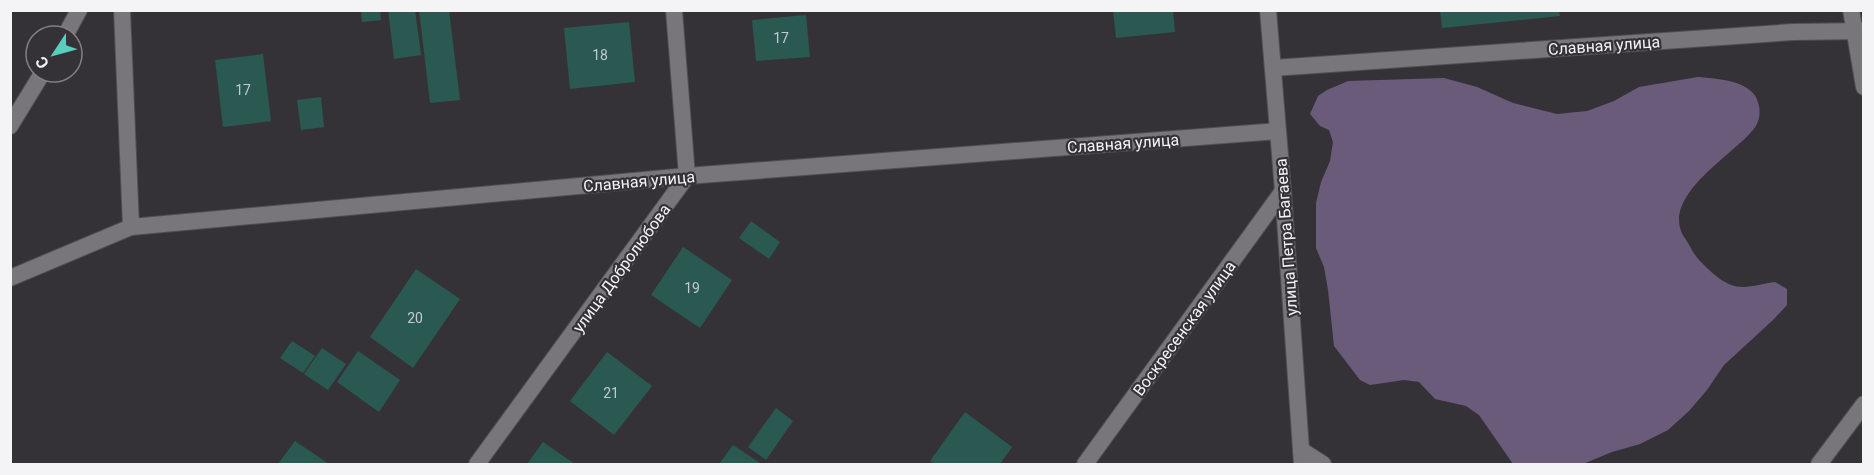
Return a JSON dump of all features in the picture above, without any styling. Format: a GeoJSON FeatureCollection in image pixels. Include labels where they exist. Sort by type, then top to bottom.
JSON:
{"type":"FeatureCollection","features":[{"type":"Feature","properties":{"kind":"street"},"geometry":{"type":"LineString","coordinates":[[71,24],[79,10]]}},
{"type":"Feature","properties":{"kind":"street"},"geometry":{"type":"LineString","coordinates":[[122,10],[132,227]]}},
{"type":"Feature","properties":{"kind":"street"},"geometry":{"type":"LineString","coordinates":[[674,10],[687,176]]}},
{"type":"Feature","properties":{"kind":"street","name":"улица Петра Багаева"},"geometry":{"type":"LineString","coordinates":[[1268,10],[1302,457]]}},
{"type":"Feature","properties":{"kind":"street"},"geometry":{"type":"LineString","coordinates":[[1851,10],[1858,31],[1863,87]]}},
{"type":"Feature","properties":{"kind":"street","name":"Славная улица"},"geometry":{"type":"LineString","coordinates":[[1273,68],[1793,32],[1858,31]]}},
{"type":"Feature","properties":{"kind":"street"},"geometry":{"type":"LineString","coordinates":[[10,126],[36,84]]}},
{"type":"Feature","properties":{"kind":"street","name":"Славная улица"},"geometry":{"type":"LineString","coordinates":[[10,278],[132,227],[687,176],[1278,131]]}},
{"type":"Feature","properties":{"kind":"street","name":"улица Добролюбова"},"geometry":{"type":"LineString","coordinates":[[477,465],[687,176]]}},
{"type":"Feature","properties":{"kind":"street","name":"Воскресенская улица"},"geometry":{"type":"LineString","coordinates":[[1085,465],[1283,191]]}},
{"type":"Feature","properties":{"kind":"street"},"geometry":{"type":"LineString","coordinates":[[1819,465],[1863,404]]}},
{"type":"Feature","properties":{"kind":"street"},"geometry":{"type":"LineString","coordinates":[[1302,457],[1323,465]]}},
{"type":"Feature","properties":{"kind":"shaded area"},"geometry":{"type":"Polygon","coordinates":[[[1698,77],[1725,80],[1751,91],[1759,106],[1759,116],[1756,126],[1743,141],[1692,189],[1683,203],[1679,217],[1682,232],[1697,257],[1720,279],[1731,285],[1743,287],[1775,282],[1787,289],[1787,305],[1724,365],[1689,411],[1668,430],[1640,444],[1583,464],[1513,464],[1479,415],[1466,406],[1435,399],[1419,382],[1404,380],[1370,385],[1360,380],[1334,346],[1324,267],[1316,248],[1316,203],[1321,182],[1330,161],[1333,142],[1329,130],[1320,126],[1310,114],[1318,96],[1348,81],[1444,78],[1477,87],[1513,103],[1557,114],[1587,111],[1614,101],[1639,87],[1698,77]]]}},
{"type":"Feature","properties":{"kind":"building"},"geometry":{"type":"Polygon","coordinates":[[[361,10],[380,10],[381,20],[362,22],[361,10]]]}},
{"type":"Feature","properties":{"kind":"building"},"geometry":{"type":"Polygon","coordinates":[[[388,10],[415,10],[421,55],[394,59],[388,10]]]}},
{"type":"Feature","properties":{"kind":"building"},"geometry":{"type":"Polygon","coordinates":[[[419,10],[449,10],[460,100],[430,103],[419,10]]]}},
{"type":"Feature","properties":{"kind":"building"},"geometry":{"type":"Polygon","coordinates":[[[1113,10],[1173,10],[1175,32],[1116,38],[1113,10]]]}},
{"type":"Feature","properties":{"kind":"building"},"geometry":{"type":"Polygon","coordinates":[[[1440,10],[1559,10],[1560,16],[1442,28],[1440,10]]]}},
{"type":"Feature","properties":{"kind":"building"},"geometry":{"type":"Polygon","coordinates":[[[806,15],[810,57],[756,61],[752,20],[806,15]]]}},
{"type":"Feature","properties":{"kind":"building"},"geometry":{"type":"Polygon","coordinates":[[[629,22],[635,82],[570,89],[564,28],[629,22]]]}},
{"type":"Feature","properties":{"kind":"building"},"geometry":{"type":"Polygon","coordinates":[[[263,54],[271,121],[223,127],[215,60],[263,54]]]}},
{"type":"Feature","properties":{"kind":"building"},"geometry":{"type":"Polygon","coordinates":[[[321,97],[324,127],[301,130],[297,100],[321,97]]]}},
{"type":"Feature","properties":{"kind":"building"},"geometry":{"type":"Polygon","coordinates":[[[751,221],[780,242],[769,259],[739,238],[751,221]]]}},
{"type":"Feature","properties":{"kind":"building"},"geometry":{"type":"Polygon","coordinates":[[[683,247],[732,280],[700,328],[651,295],[683,247]]]}},
{"type":"Feature","properties":{"kind":"building"},"geometry":{"type":"Polygon","coordinates":[[[416,269],[460,299],[413,368],[370,337],[416,269]]]}},
{"type":"Feature","properties":{"kind":"building"},"geometry":{"type":"Polygon","coordinates":[[[292,341],[315,356],[303,373],[280,358],[292,341]]]}},
{"type":"Feature","properties":{"kind":"building"},"geometry":{"type":"Polygon","coordinates":[[[322,348],[346,364],[328,390],[304,374],[322,348]]]}},
{"type":"Feature","properties":{"kind":"building"},"geometry":{"type":"Polygon","coordinates":[[[358,351],[400,380],[379,412],[337,382],[358,351]]]}},
{"type":"Feature","properties":{"kind":"building"},"geometry":{"type":"Polygon","coordinates":[[[607,352],[652,386],[614,435],[570,401],[607,352]]]}},
{"type":"Feature","properties":{"kind":"building"},"geometry":{"type":"Polygon","coordinates":[[[776,408],[793,421],[766,460],[748,447],[776,408]]]}},
{"type":"Feature","properties":{"kind":"building"},"geometry":{"type":"Polygon","coordinates":[[[965,412],[1012,447],[1000,464],[934,464],[930,461],[965,412]]]}},
{"type":"Feature","properties":{"kind":"building"},"geometry":{"type":"Polygon","coordinates":[[[295,441],[329,464],[278,464],[295,441]]]}},
{"type":"Feature","properties":{"kind":"building"},"geometry":{"type":"Polygon","coordinates":[[[543,442],[575,464],[527,464],[543,442]]]}},
{"type":"Feature","properties":{"kind":"building"},"geometry":{"type":"Polygon","coordinates":[[[733,445],[760,463],[719,464],[733,445]]]}}]}
